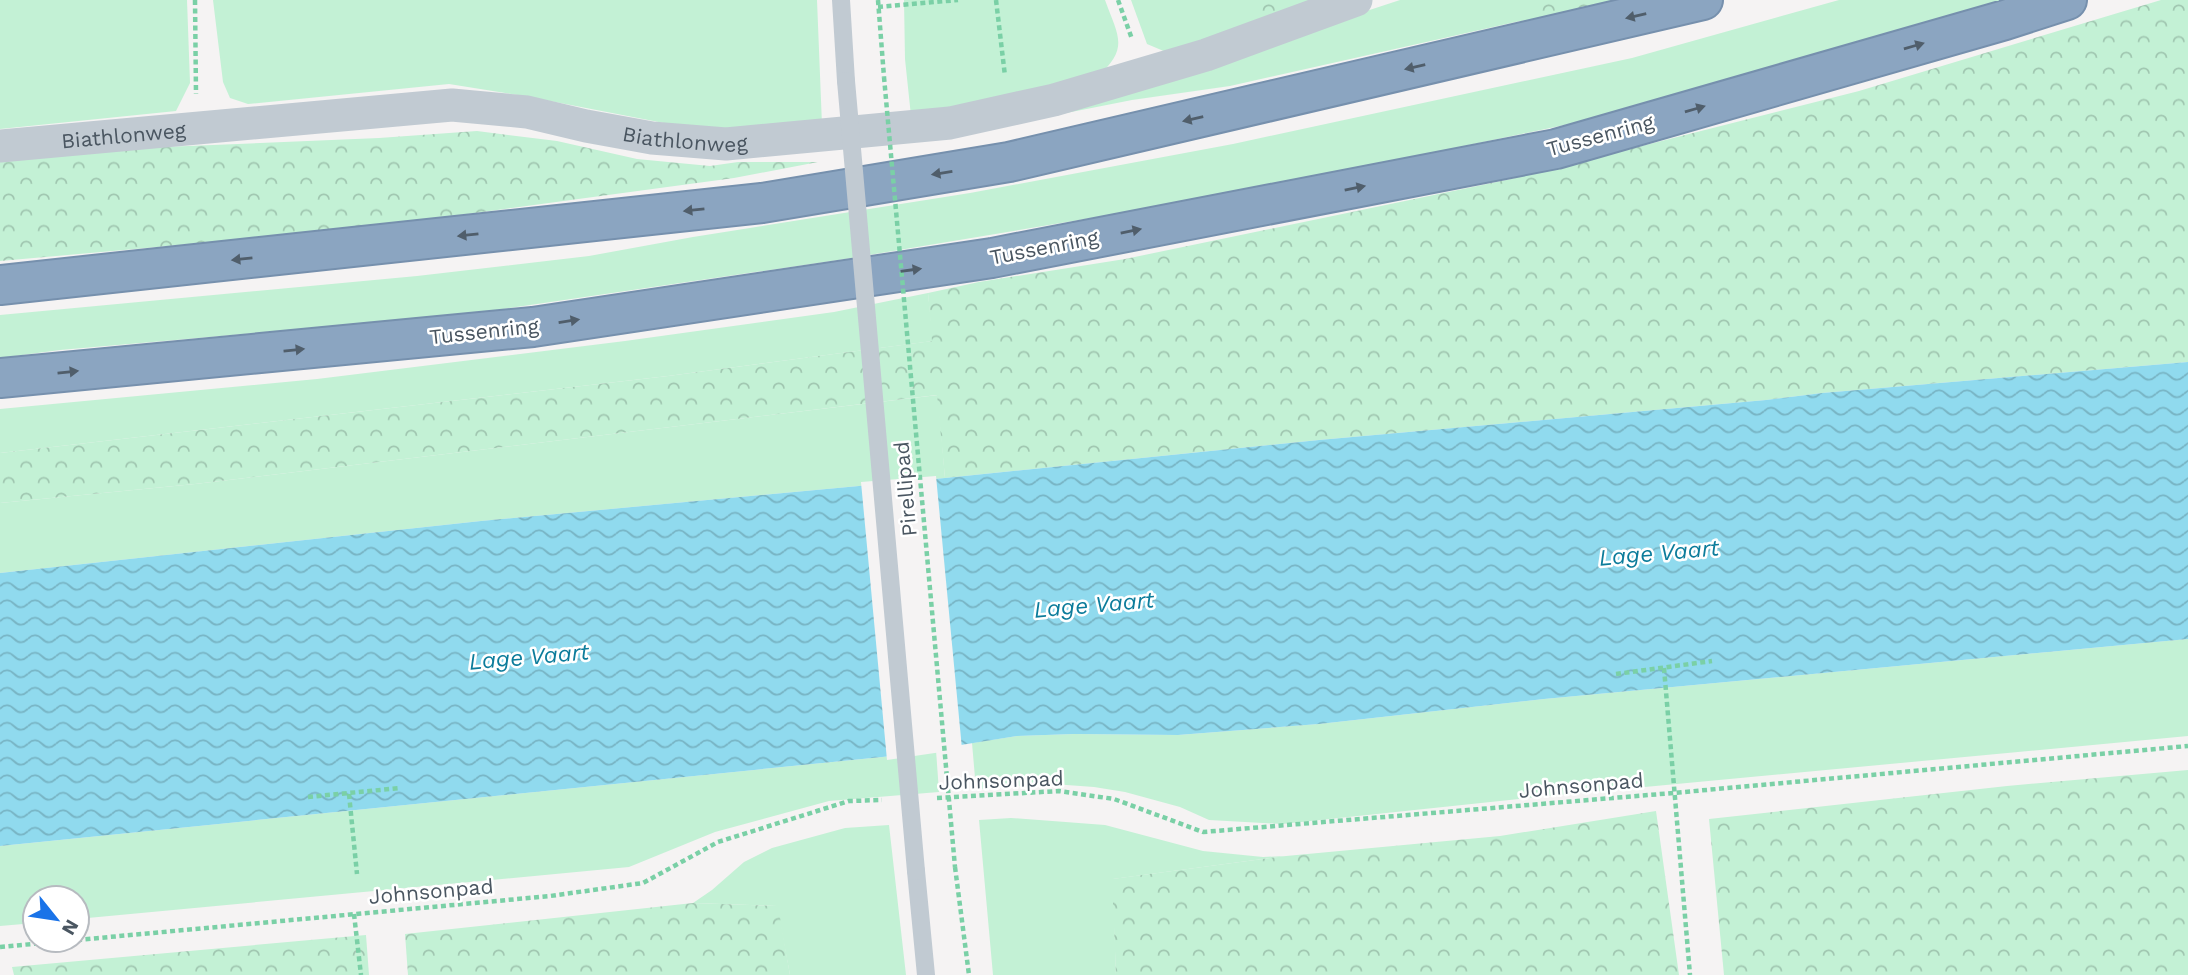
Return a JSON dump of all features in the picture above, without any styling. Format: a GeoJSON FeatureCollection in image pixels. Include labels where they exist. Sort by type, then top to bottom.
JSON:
{"type":"FeatureCollection","features":[{"type":"Feature","properties":{"kind":"highway"},"geometry":{"type":"LineString","coordinates":[[0,285],[762,203],[1009,162],[1703,0]]}},
{"type":"Feature","properties":{"kind":"highway","name":"Tussenring"},"geometry":{"type":"LineString","coordinates":[[0,378],[533,327],[1006,255],[1556,149],[2067,0]]}},
{"type":"Feature","properties":{"kind":"street","name":"Biathlonweg"},"geometry":{"type":"LineString","coordinates":[[0,146],[452,105],[527,111],[586,126],[652,138],[726,144],[950,123],[1054,100],[1206,55],[1356,0]]}},
{"type":"Feature","properties":{"kind":"lane"},"geometry":{"type":"LineString","coordinates":[[841,0],[926,975]]}},
{"type":"Feature","properties":{"kind":"path"},"geometry":{"type":"LineString","coordinates":[[195,0],[196,96]]}},
{"type":"Feature","properties":{"kind":"path","name":"Pirellipad"},"geometry":{"type":"LineString","coordinates":[[878,0],[955,867],[969,975]]}},
{"type":"Feature","properties":{"kind":"path"},"geometry":{"type":"LineString","coordinates":[[878,7],[958,0]]}},
{"type":"Feature","properties":{"kind":"path"},"geometry":{"type":"LineString","coordinates":[[996,0],[1006,87]]}},
{"type":"Feature","properties":{"kind":"path"},"geometry":{"type":"LineString","coordinates":[[1118,0],[1124,16]]}},
{"type":"Feature","properties":{"kind":"path"},"geometry":{"type":"LineString","coordinates":[[1616,674],[1712,661]]}},
{"type":"Feature","properties":{"kind":"path"},"geometry":{"type":"LineString","coordinates":[[1664,668],[1690,975]]}},
{"type":"Feature","properties":{"kind":"path","name":"Johnsonpad"},"geometry":{"type":"LineString","coordinates":[[928,798],[1059,791],[1114,799],[1203,832],[2188,746]]}},
{"type":"Feature","properties":{"kind":"path"},"geometry":{"type":"LineString","coordinates":[[308,797],[400,788]]}},
{"type":"Feature","properties":{"kind":"path"},"geometry":{"type":"LineString","coordinates":[[349,793],[357,874]]}},
{"type":"Feature","properties":{"kind":"path","name":"Johnsonpad"},"geometry":{"type":"LineString","coordinates":[[91,939],[550,896],[643,883],[718,842],[849,801],[888,799]]}},
{"type":"Feature","properties":{"kind":"path"},"geometry":{"type":"LineString","coordinates":[[354,914],[361,975]]}},
{"type":"Feature","properties":{"kind":"path","name":"Johnsonpad"},"geometry":{"type":"LineString","coordinates":[[0,947],[21,945]]}},
{"type":"Feature","properties":{"kind":"green space"},"geometry":{"type":"Polygon","coordinates":[[[0,0],[187,0],[190,83],[176,111],[0,129],[0,0]]]}},
{"type":"Feature","properties":{"kind":"green space"},"geometry":{"type":"Polygon","coordinates":[[[213,0],[817,0],[822,125],[726,135],[449,84],[248,104],[230,98],[223,82],[213,0]]]}},
{"type":"Feature","properties":{"kind":"green space"},"geometry":{"type":"Polygon","coordinates":[[[904,0],[1105,0],[1117,33],[1117,49],[1114,58],[1097,77],[911,116],[905,59],[904,0]]]}},
{"type":"Feature","properties":{"kind":"green space"},"geometry":{"type":"Polygon","coordinates":[[[1131,0],[1323,0],[1166,52],[1147,44],[1131,0]]]}},
{"type":"Feature","properties":{"kind":"green space"},"geometry":{"type":"Polygon","coordinates":[[[1252,0],[1323,0],[1256,24],[1252,0]]]}},
{"type":"Feature","properties":{"kind":"green space"},"geometry":{"type":"Polygon","coordinates":[[[1400,0],[1615,0],[1560,15],[1520,21],[1230,86],[1132,100],[1041,118],[1400,0]]]}},
{"type":"Feature","properties":{"kind":"green space"},"geometry":{"type":"Polygon","coordinates":[[[1520,0],[1611,0],[1548,17],[1520,21],[1520,0]]]}},
{"type":"Feature","properties":{"kind":"green space"},"geometry":{"type":"Polygon","coordinates":[[[1839,0],[2015,0],[1641,109],[1235,194],[845,259],[462,315],[60,350],[0,358],[0,315],[417,276],[589,256],[970,193],[1233,144],[1632,58],[1839,0]]]}},
{"type":"Feature","properties":{"kind":"green space"},"geometry":{"type":"Polygon","coordinates":[[[2161,0],[2188,0],[2188,362],[1822,393],[945,478],[937,395],[195,484],[0,503],[0,453],[668,376],[932,341],[928,293],[979,282],[1125,259],[1511,179],[1859,91],[2161,0]]]}},
{"type":"Feature","properties":{"kind":"green space"},"geometry":{"type":"Polygon","coordinates":[[[477,131],[557,141],[637,159],[710,166],[738,162],[818,162],[734,178],[350,230],[0,261],[0,161],[139,148],[477,131]]]}},
{"type":"Feature","properties":{"kind":"green space"},"geometry":{"type":"Polygon","coordinates":[[[928,293],[933,341],[668,376],[0,453],[0,409],[317,379],[625,341],[834,312],[928,293]]]}},
{"type":"Feature","properties":{"kind":"green space"},"geometry":{"type":"Polygon","coordinates":[[[938,395],[945,478],[481,521],[0,573],[0,503],[195,484],[938,395]]]}},
{"type":"Feature","properties":{"kind":"green space"},"geometry":{"type":"Polygon","coordinates":[[[2188,639],[2188,736],[1282,824],[1209,820],[1180,807],[1125,792],[1094,787],[1053,784],[976,789],[972,743],[1017,736],[1178,735],[1319,724],[1544,699],[2188,639]]]}},
{"type":"Feature","properties":{"kind":"green space"},"geometry":{"type":"Polygon","coordinates":[[[936,750],[939,792],[829,801],[715,832],[629,867],[91,918],[91,884],[21,884],[21,924],[0,926],[0,846],[936,750]]]}},
{"type":"Feature","properties":{"kind":"green space"},"geometry":{"type":"Polygon","coordinates":[[[2188,770],[2188,975],[1724,975],[1709,819],[2007,786],[2188,770]]]}},
{"type":"Feature","properties":{"kind":"green space"},"geometry":{"type":"Polygon","coordinates":[[[1656,811],[1679,975],[1116,975],[1112,879],[1286,856],[1500,836],[1656,811]]]}},
{"type":"Feature","properties":{"kind":"green space"},"geometry":{"type":"Polygon","coordinates":[[[1011,818],[1105,825],[1203,851],[1263,857],[1286,856],[1113,879],[1116,975],[993,975],[979,820],[1011,818]]]}},
{"type":"Feature","properties":{"kind":"green space"},"geometry":{"type":"Polygon","coordinates":[[[889,825],[906,975],[790,975],[777,906],[693,903],[744,862],[772,848],[845,828],[889,825]]]}},
{"type":"Feature","properties":{"kind":"green space"},"geometry":{"type":"Polygon","coordinates":[[[693,903],[778,906],[790,975],[408,975],[405,934],[693,903]]]}},
{"type":"Feature","properties":{"kind":"green space"},"geometry":{"type":"Polygon","coordinates":[[[366,935],[369,975],[14,975],[12,967],[366,935]]]}},
{"type":"Feature","properties":{"kind":"water","name":"Lage Vaart"},"geometry":{"type":"Polygon","coordinates":[[[2188,362],[2188,639],[1544,699],[1319,724],[1178,735],[1017,736],[892,756],[0,846],[0,573],[481,521],[1319,440],[2188,362]]]}},
{"type":"Feature","properties":{"kind":"pier"},"geometry":{"type":"Polygon","coordinates":[[[936,476],[962,749],[887,760],[861,482],[936,476]]]}}]}
